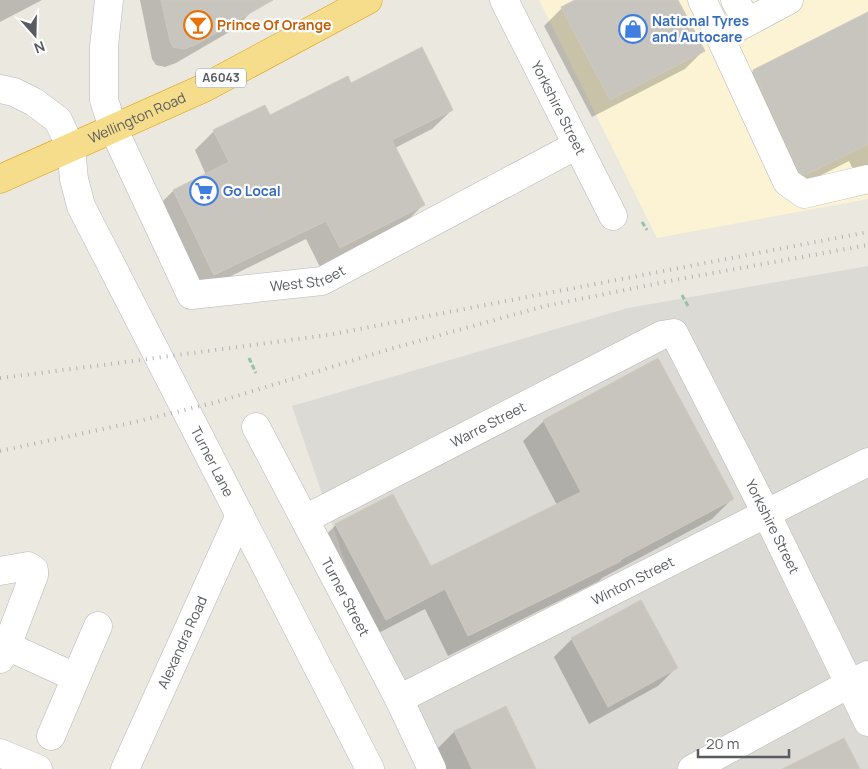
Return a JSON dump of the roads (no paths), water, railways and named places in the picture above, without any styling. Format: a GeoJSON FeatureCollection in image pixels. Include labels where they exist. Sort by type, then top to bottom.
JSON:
{"type":"FeatureCollection","features":[{"type":"Feature","properties":{"kind":"highway","name":"Wellington Road"},"geometry":{"type":"LineString","coordinates":[[71,148],[204,88],[368,0]]}},
{"type":"Feature","properties":{"kind":"highway","name":"A6043"},"geometry":{"type":"LineString","coordinates":[[0,179],[71,148]]}},
{"type":"Feature","properties":{"kind":"street"},"geometry":{"type":"LineString","coordinates":[[109,0],[104,46],[104,100],[113,128]]}},
{"type":"Feature","properties":{"kind":"street","name":"Yorkshire Street"},"geometry":{"type":"LineString","coordinates":[[504,0],[613,216]]}},
{"type":"Feature","properties":{"kind":"street"},"geometry":{"type":"LineString","coordinates":[[702,0],[787,182],[804,194],[868,179]]}},
{"type":"Feature","properties":{"kind":"street"},"geometry":{"type":"LineString","coordinates":[[720,37],[741,11],[789,0]]}},
{"type":"Feature","properties":{"kind":"street","name":"Wellington Road"},"geometry":{"type":"LineString","coordinates":[[0,89],[14,92],[34,102],[58,120],[71,148]]}},
{"type":"Feature","properties":{"kind":"street","name":"West Street"},"geometry":{"type":"LineString","coordinates":[[113,128],[191,295],[322,281],[577,145]]}},
{"type":"Feature","properties":{"kind":"street","name":"Turner Lane"},"geometry":{"type":"LineString","coordinates":[[71,148],[74,179],[81,206],[370,769]]}},
{"type":"Feature","properties":{"kind":"street","name":"Yorkshire Street"},"geometry":{"type":"LineString","coordinates":[[674,333],[766,513],[858,680],[868,722]]}},
{"type":"Feature","properties":{"kind":"street","name":"Warre Street"},"geometry":{"type":"LineString","coordinates":[[305,519],[662,335],[674,333]]}},
{"type":"Feature","properties":{"kind":"street","name":"Turner Street"},"geometry":{"type":"LineString","coordinates":[[256,427],[399,699],[432,769]]}},
{"type":"Feature","properties":{"kind":"street","name":"Winton Street"},"geometry":{"type":"LineString","coordinates":[[399,699],[868,462]]}},
{"type":"Feature","properties":{"kind":"street","name":"Alexandra Road"},"geometry":{"type":"LineString","coordinates":[[125,769],[240,515]]}},
{"type":"Feature","properties":{"kind":"street"},"geometry":{"type":"LineString","coordinates":[[0,571],[28,566],[34,570],[34,575],[3,652],[75,677]]}},
{"type":"Feature","properties":{"kind":"street"},"geometry":{"type":"LineString","coordinates":[[51,736],[98,626]]}},
{"type":"Feature","properties":{"kind":"street"},"geometry":{"type":"LineString","coordinates":[[692,769],[858,680]]}},
{"type":"Feature","properties":{"kind":"street"},"geometry":{"type":"LineString","coordinates":[[0,753],[38,769]]}},
{"type":"Feature","properties":{"kind":"railway"},"geometry":{"type":"LineString","coordinates":[[0,378],[328,335],[868,232]]}},
{"type":"Feature","properties":{"kind":"railway"},"geometry":{"type":"LineString","coordinates":[[0,451],[131,423],[217,402],[390,349],[545,306],[868,245]]}},
{"type":"Feature","properties":{"kind":"place","name":"Prince Of Orange"},"geometry":{"type":"Point","coordinates":[198,25]}},
{"type":"Feature","properties":{"kind":"place","name":"National Tyres and Autocare"},"geometry":{"type":"Point","coordinates":[633,29]}},
{"type":"Feature","properties":{"kind":"place","name":"Go Local"},"geometry":{"type":"Point","coordinates":[204,191]}}]}
